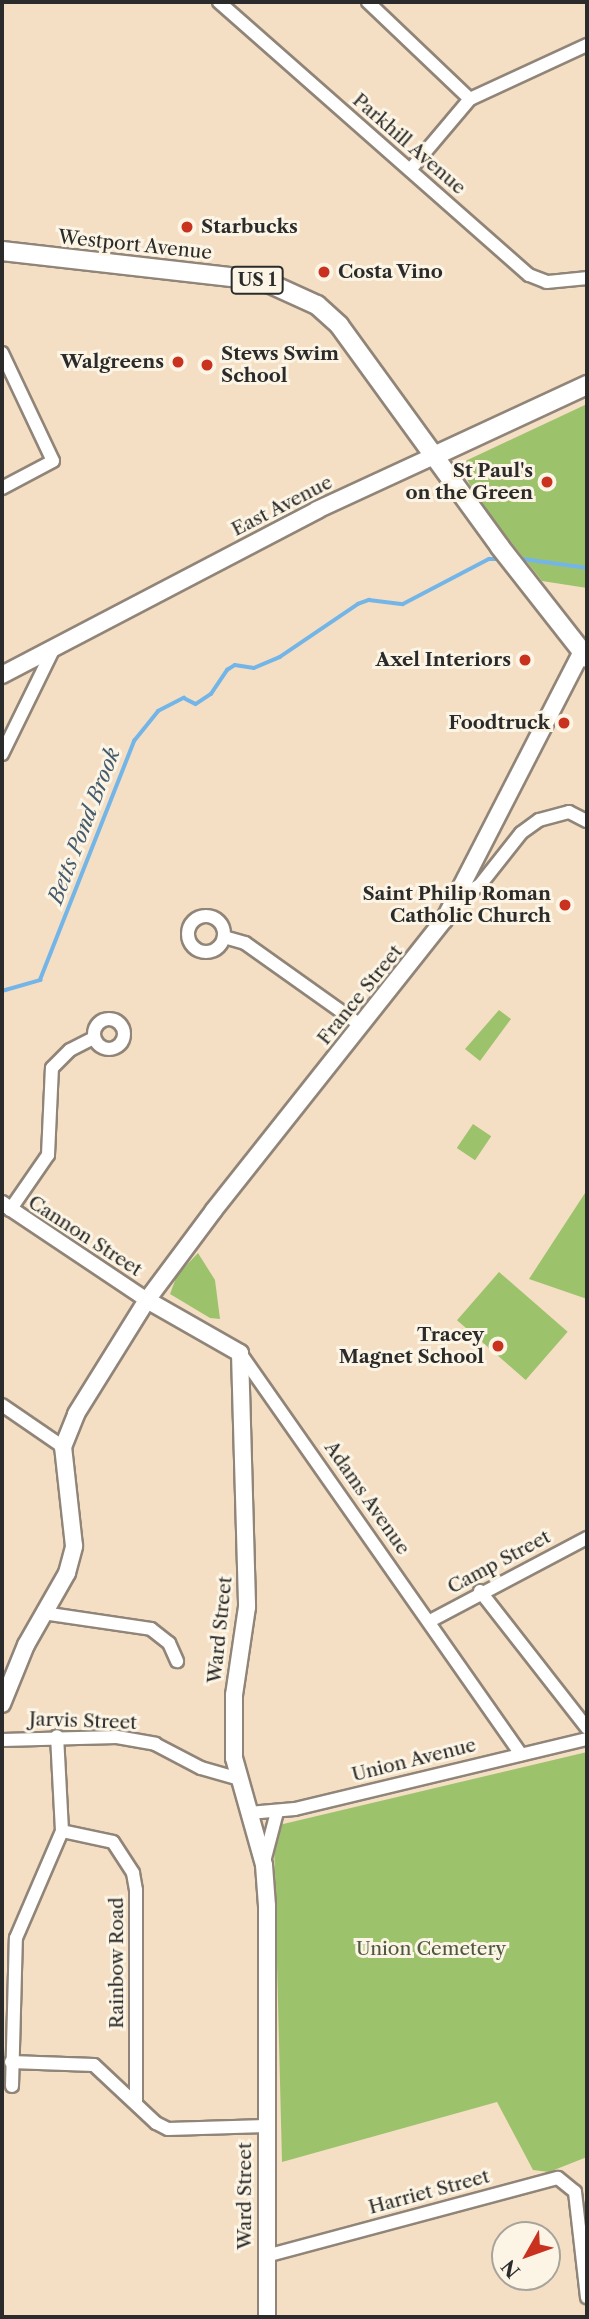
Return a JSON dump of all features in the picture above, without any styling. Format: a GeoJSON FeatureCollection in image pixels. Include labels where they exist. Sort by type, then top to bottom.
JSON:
{"type":"FeatureCollection","features":[{"type":"Feature","properties":{"kind":"main road","name":"Westport Avenue"},"geometry":{"type":"LineString","coordinates":[[2,251],[280,285],[317,305],[339,326],[434,456]]}},
{"type":"Feature","properties":{"kind":"main road","name":"East Avenue"},"geometry":{"type":"LineString","coordinates":[[2,675],[317,510],[587,385]]}},
{"type":"Feature","properties":{"kind":"main road","name":"US 1"},"geometry":{"type":"LineString","coordinates":[[434,456],[500,547],[586,651]]}},
{"type":"Feature","properties":{"kind":"main road","name":"France Street"},"geometry":{"type":"LineString","coordinates":[[63,1447],[76,1414],[147,1300],[426,946],[455,900],[586,651]]}},
{"type":"Feature","properties":{"kind":"main road","name":"Adams Avenue"},"geometry":{"type":"LineString","coordinates":[[147,1300],[240,1353]]}},
{"type":"Feature","properties":{"kind":"main road","name":"Ward Street"},"geometry":{"type":"LineString","coordinates":[[240,1353],[247,1581],[234,1695],[234,1758],[264,1865],[267,2317]]}},
{"type":"Feature","properties":{"kind":"main road"},"geometry":{"type":"LineString","coordinates":[[2,1704],[43,1613],[68,1573],[74,1546],[63,1447]]}},
{"type":"Feature","properties":{"kind":"street","name":"Parkhill Avenue"},"geometry":{"type":"LineString","coordinates":[[219,2],[529,275],[547,282],[587,278]]}},
{"type":"Feature","properties":{"kind":"street"},"geometry":{"type":"LineString","coordinates":[[368,2],[470,99]]}},
{"type":"Feature","properties":{"kind":"street"},"geometry":{"type":"LineString","coordinates":[[410,170],[470,99],[587,45]]}},
{"type":"Feature","properties":{"kind":"street"},"geometry":{"type":"LineString","coordinates":[[2,353],[53,461],[2,488]]}},
{"type":"Feature","properties":{"kind":"street"},"geometry":{"type":"LineString","coordinates":[[2,754],[54,648]]}},
{"type":"Feature","properties":{"kind":"street"},"geometry":{"type":"LineString","coordinates":[[455,900],[480,885],[521,833],[539,820],[560,812],[587,821]]}},
{"type":"Feature","properties":{"kind":"street"},"geometry":{"type":"LineString","coordinates":[[224,937],[245,943],[362,1026]]}},
{"type":"Feature","properties":{"kind":"street"},"geometry":{"type":"LineString","coordinates":[[6,1206],[48,1155],[52,1068],[70,1050],[94,1038]]}},
{"type":"Feature","properties":{"kind":"street","name":"Cannon Street"},"geometry":{"type":"LineString","coordinates":[[6,1206],[147,1300]]}},
{"type":"Feature","properties":{"kind":"street","name":"Adams Avenue"},"geometry":{"type":"LineString","coordinates":[[240,1353],[430,1621],[520,1755]]}},
{"type":"Feature","properties":{"kind":"street"},"geometry":{"type":"LineString","coordinates":[[2,1405],[63,1447]]}},
{"type":"Feature","properties":{"kind":"street","name":"Camp Street"},"geometry":{"type":"LineString","coordinates":[[430,1621],[480,1591],[587,1538]]}},
{"type":"Feature","properties":{"kind":"street"},"geometry":{"type":"LineString","coordinates":[[480,1591],[587,1728]]}},
{"type":"Feature","properties":{"kind":"street"},"geometry":{"type":"LineString","coordinates":[[43,1613],[151,1629],[169,1643],[177,1661]]}},
{"type":"Feature","properties":{"kind":"street"},"geometry":{"type":"LineString","coordinates":[[12,2085],[16,1938],[62,1831],[57,1736]]}},
{"type":"Feature","properties":{"kind":"street","name":"Jarvis Street"},"geometry":{"type":"LineString","coordinates":[[2,1740],[57,1736],[155,1744],[201,1768],[240,1779]]}},
{"type":"Feature","properties":{"kind":"street","name":"Union Avenue"},"geometry":{"type":"LineString","coordinates":[[249,1813],[276,1812],[587,1739]]}},
{"type":"Feature","properties":{"kind":"street","name":"Ward Street"},"geometry":{"type":"LineString","coordinates":[[264,1865],[270,1824],[276,1812]]}},
{"type":"Feature","properties":{"kind":"street","name":"Rainbow Road"},"geometry":{"type":"LineString","coordinates":[[62,1831],[113,1842],[133,1872],[136,1890],[136,2102]]}},
{"type":"Feature","properties":{"kind":"street"},"geometry":{"type":"LineString","coordinates":[[11,2063],[94,2066],[156,2123],[168,2129],[265,2126]]}},
{"type":"Feature","properties":{"kind":"street","name":"Harriet Street"},"geometry":{"type":"LineString","coordinates":[[267,2256],[554,2179],[570,2183],[582,2200]]}},
{"type":"Feature","properties":{"kind":"street"},"geometry":{"type":"LineString","coordinates":[[582,2200],[587,2297]]}},
{"type":"Feature","properties":{"kind":"green space"},"geometry":{"type":"Polygon","coordinates":[[[587,404],[587,588],[542,581],[479,502],[459,464],[587,404]]]}},
{"type":"Feature","properties":{"kind":"green space"},"geometry":{"type":"Polygon","coordinates":[[[499,1010],[511,1019],[480,1061],[465,1049],[499,1010]]]}},
{"type":"Feature","properties":{"kind":"green space"},"geometry":{"type":"Polygon","coordinates":[[[473,1124],[491,1136],[475,1160],[457,1148],[473,1124]]]}},
{"type":"Feature","properties":{"kind":"green space"},"geometry":{"type":"Polygon","coordinates":[[[587,1190],[587,1299],[529,1279],[587,1190]]]}},
{"type":"Feature","properties":{"kind":"green space"},"geometry":{"type":"Polygon","coordinates":[[[198,1253],[215,1280],[220,1319],[210,1318],[170,1294],[177,1275],[198,1253]]]}},
{"type":"Feature","properties":{"kind":"green space"},"geometry":{"type":"Polygon","coordinates":[[[499,1272],[568,1332],[526,1380],[457,1320],[499,1272]]]}},
{"type":"Feature","properties":{"kind":"green space","name":"Union Cemetery"},"geometry":{"type":"Polygon","coordinates":[[[587,1752],[587,2157],[549,2172],[533,2170],[497,2102],[282,2162],[274,1843],[279,1825],[587,1752]]]}},
{"type":"Feature","properties":{"kind":"waterway","name":"Betts Pond Brook"},"geometry":{"type":"LineString","coordinates":[[516,558],[587,568]]}},
{"type":"Feature","properties":{"kind":"waterway","name":"Betts Pond Brook"},"geometry":{"type":"LineString","coordinates":[[2,991],[40,980],[134,741],[158,711],[184,698],[196,704],[211,694],[227,670],[235,665],[254,668],[280,657],[358,604],[369,600],[403,604],[489,559],[502,559]]}},
{"type":"Feature","properties":{"kind":"place","name":"Starbucks"},"geometry":{"type":"Point","coordinates":[187,227]}},
{"type":"Feature","properties":{"kind":"place","name":"Costa Vino"},"geometry":{"type":"Point","coordinates":[324,272]}},
{"type":"Feature","properties":{"kind":"place","name":"Walgreens"},"geometry":{"type":"Point","coordinates":[178,362]}},
{"type":"Feature","properties":{"kind":"place","name":"Stews Swim School"},"geometry":{"type":"Point","coordinates":[207,365]}},
{"type":"Feature","properties":{"kind":"place","name":"St Paul's on the Green"},"geometry":{"type":"Point","coordinates":[547,482]}},
{"type":"Feature","properties":{"kind":"place","name":"Axel Interiors"},"geometry":{"type":"Point","coordinates":[525,660]}},
{"type":"Feature","properties":{"kind":"place","name":"Foodtruck"},"geometry":{"type":"Point","coordinates":[564,723]}},
{"type":"Feature","properties":{"kind":"place","name":"Saint Philip Roman Catholic Church"},"geometry":{"type":"Point","coordinates":[565,905]}},
{"type":"Feature","properties":{"kind":"place","name":"Tracey Magnet School"},"geometry":{"type":"Point","coordinates":[498,1346]}}]}
